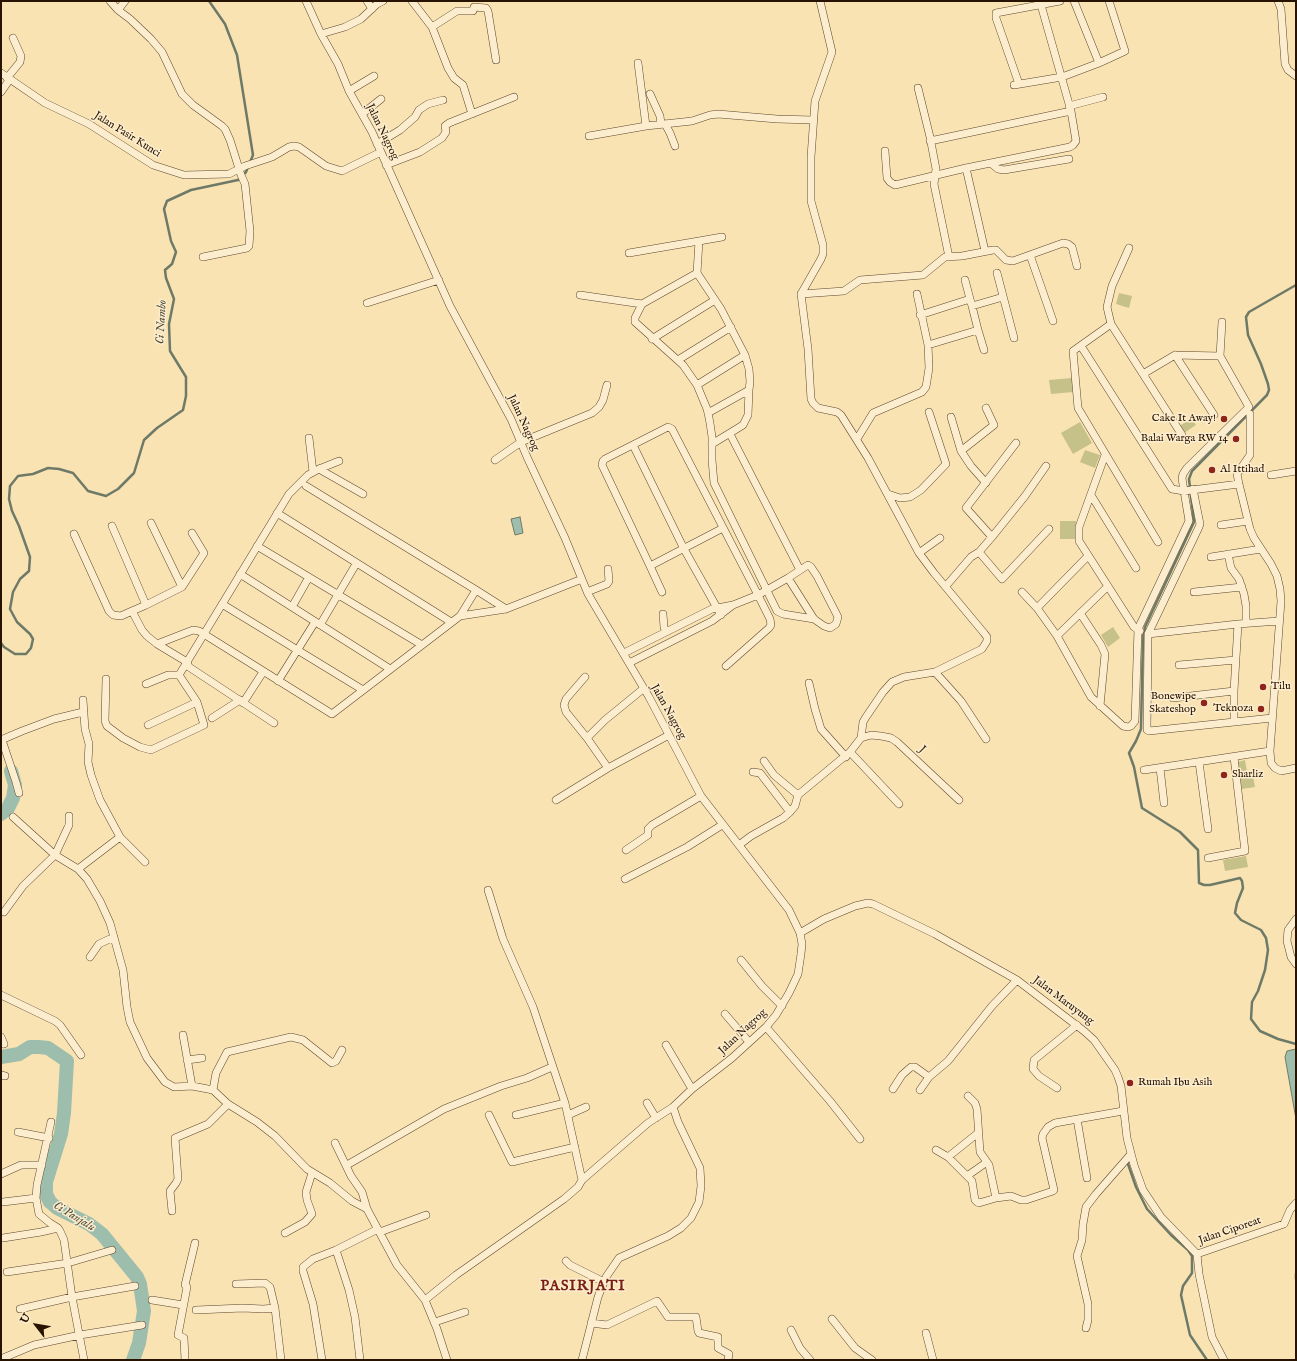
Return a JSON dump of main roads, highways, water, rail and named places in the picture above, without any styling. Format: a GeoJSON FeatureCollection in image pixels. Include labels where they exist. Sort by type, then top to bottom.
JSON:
{"type":"FeatureCollection","features":[{"type":"Feature","properties":{"kind":"waterway","name":"Ci Nambo"},"geometry":{"type":"LineString","coordinates":[[1,643],[4,647],[15,654],[26,654],[31,648],[33,639],[30,634],[17,622],[10,609],[13,592],[20,579],[29,571],[30,557],[12,511],[9,499],[10,486],[18,476],[33,474],[48,468],[59,469],[73,473],[88,491],[106,496],[118,489],[134,473],[144,440],[157,428],[183,410],[186,396],[186,377],[170,351],[169,324],[174,299],[166,278],[165,270],[172,264],[176,252],[171,241],[164,209],[167,201],[191,190],[238,180],[246,172],[253,155],[237,55],[225,24],[209,1]]}},
{"type":"Feature","properties":{"kind":"waterway"},"geometry":{"type":"LineString","coordinates":[[1296,285],[1249,312],[1246,317],[1248,335],[1261,364],[1269,390],[1267,395],[1192,471],[1189,479],[1194,522],[1145,627],[1143,637],[1141,729],[1129,753],[1134,767],[1142,808],[1180,832],[1198,850],[1199,883],[1210,885],[1240,878],[1242,881],[1243,888],[1235,913],[1241,920],[1261,930],[1266,938],[1268,950],[1265,970],[1258,991],[1252,1002],[1251,1019],[1260,1031],[1278,1039],[1296,1044]]}},
{"type":"Feature","properties":{"kind":"waterway","name":"Ci Panjalu"},"geometry":{"type":"LineString","coordinates":[[1,814],[8,808],[13,798],[15,785],[11,771]]}},
{"type":"Feature","properties":{"kind":"waterway","name":"Ci Panjalu"},"geometry":{"type":"LineString","coordinates":[[1,1057],[19,1054],[30,1047],[39,1047],[48,1048],[67,1061],[64,1113],[61,1134],[46,1182],[46,1194],[50,1202],[57,1208],[89,1224],[102,1234],[137,1277],[140,1284],[144,1311],[139,1343],[133,1360]]}},
{"type":"Feature","properties":{"kind":"waterway"},"geometry":{"type":"LineString","coordinates":[[1128,1164],[1136,1187],[1147,1209],[1171,1235],[1188,1250],[1192,1256],[1192,1273],[1183,1286],[1181,1295],[1190,1335],[1207,1360]]}},
{"type":"Feature","properties":{"kind":"waterway"},"geometry":{"type":"LineString","coordinates":[[1296,1274],[1296,1279]]}},
{"type":"Feature","properties":{"kind":"place","name":"Cake It Away!"},"geometry":{"type":"Point","coordinates":[1224,419]}},
{"type":"Feature","properties":{"kind":"place","name":"Balai Warga RW 14"},"geometry":{"type":"Point","coordinates":[1236,439]}},
{"type":"Feature","properties":{"kind":"place","name":"Al Ittihad"},"geometry":{"type":"Point","coordinates":[1212,470]}},
{"type":"Feature","properties":{"kind":"place","name":"Tilu"},"geometry":{"type":"Point","coordinates":[1263,687]}},
{"type":"Feature","properties":{"kind":"place","name":"Bonewipe Skateshop"},"geometry":{"type":"Point","coordinates":[1204,703]}},
{"type":"Feature","properties":{"kind":"place","name":"Teknoza"},"geometry":{"type":"Point","coordinates":[1261,709]}},
{"type":"Feature","properties":{"kind":"place","name":"Sharliz"},"geometry":{"type":"Point","coordinates":[1224,775]}},
{"type":"Feature","properties":{"kind":"place","name":"Rumah Ibu Asih"},"geometry":{"type":"Point","coordinates":[1130,1083]}},
{"type":"Feature","properties":{"kind":"district","name":"PASIRJATI"},"geometry":{"type":"Point","coordinates":[583,1287]}}]}
